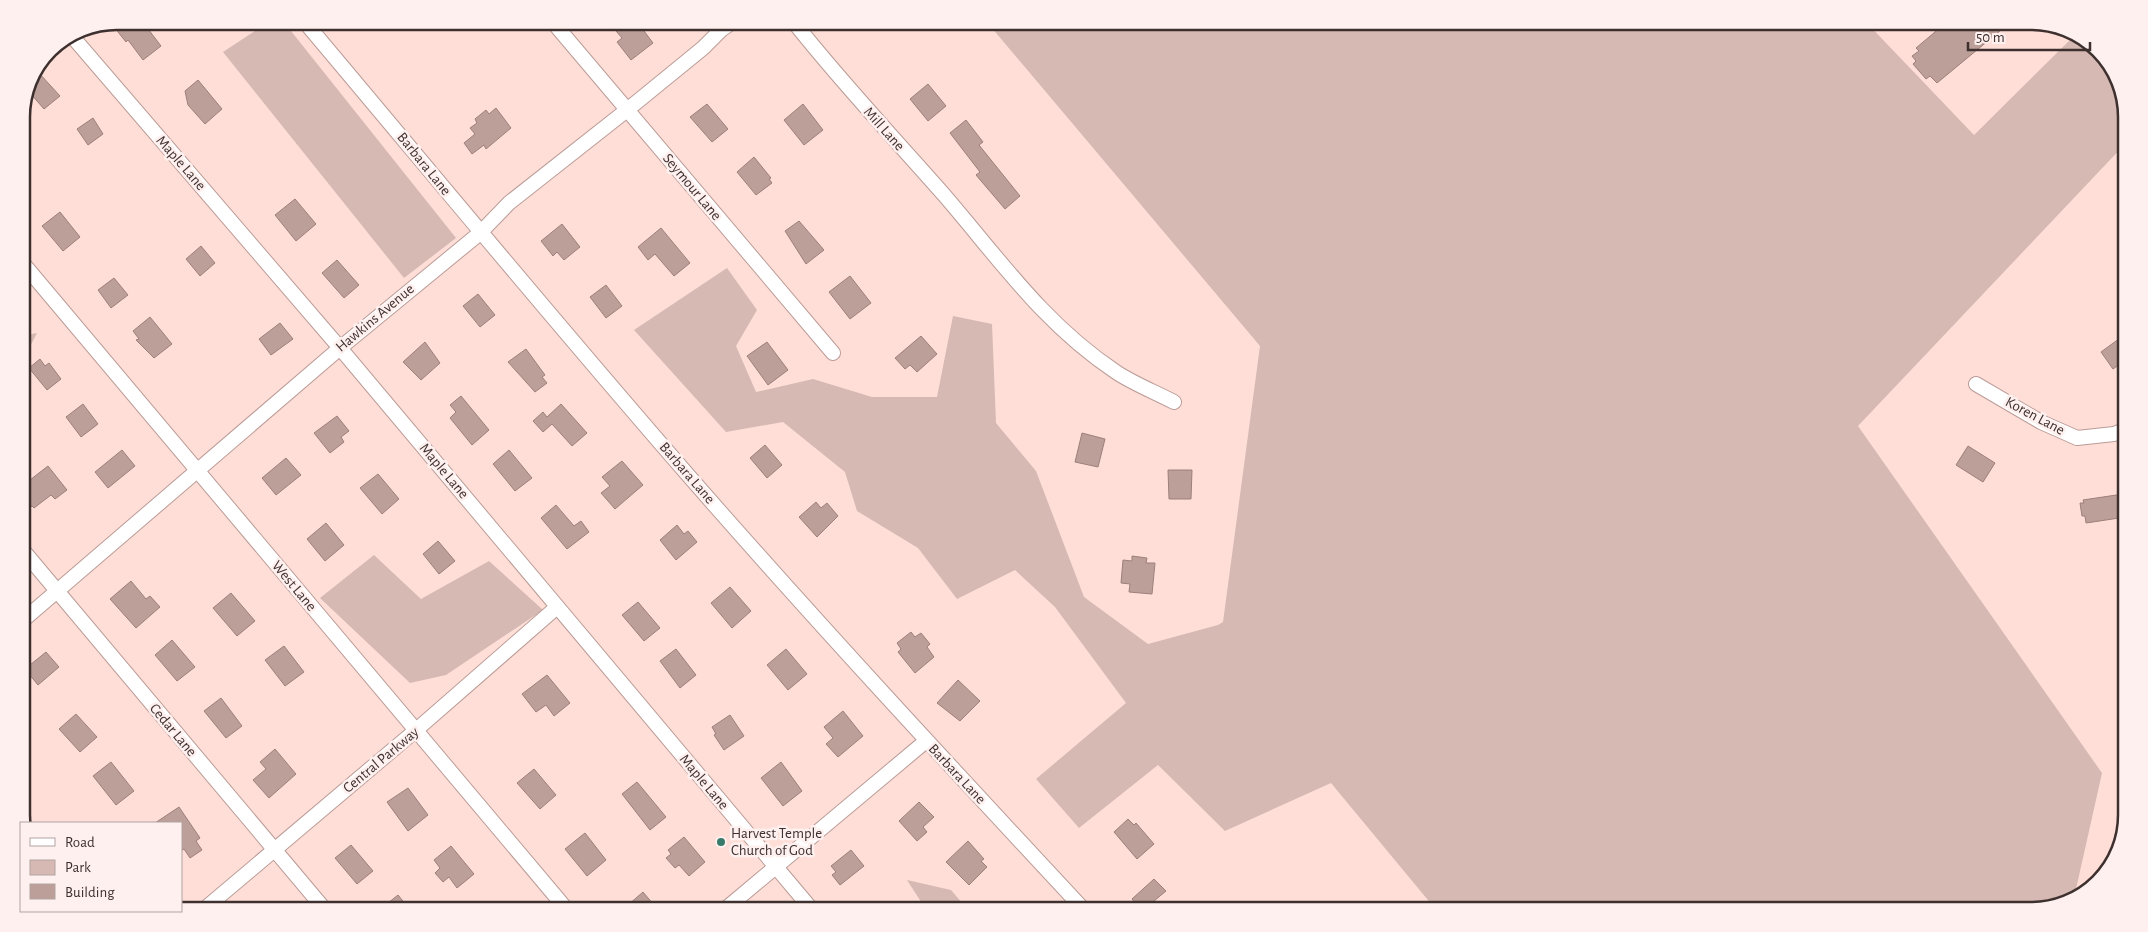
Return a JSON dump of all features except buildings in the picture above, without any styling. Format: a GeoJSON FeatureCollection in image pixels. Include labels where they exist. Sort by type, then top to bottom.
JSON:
{"type":"FeatureCollection","features":[{"type":"Feature","properties":{"kind":"street","name":"Barbara Lane"},"geometry":{"type":"LineString","coordinates":[[312,30],[480,232],[689,476],[926,741],[1077,902]]}},
{"type":"Feature","properties":{"kind":"street","name":"Seymour Lane"},"geometry":{"type":"LineString","coordinates":[[560,30],[833,353]]}},
{"type":"Feature","properties":{"kind":"street","name":"Hawkins Avenue"},"geometry":{"type":"LineString","coordinates":[[30,615],[340,348],[480,232],[510,203],[703,48],[721,30]]}},
{"type":"Feature","properties":{"kind":"street","name":"Mill Lane"},"geometry":{"type":"LineString","coordinates":[[800,30],[1018,285],[1065,332],[1117,373],[1174,402]]}},
{"type":"Feature","properties":{"kind":"street","name":"Maple Lane"},"geometry":{"type":"LineString","coordinates":[[76,41],[340,348],[805,902]]}},
{"type":"Feature","properties":{"kind":"street","name":"West Lane"},"geometry":{"type":"LineString","coordinates":[[30,270],[560,902]]}},
{"type":"Feature","properties":{"kind":"street","name":"Koren Lane"},"geometry":{"type":"LineString","coordinates":[[1976,384],[2041,422],[2077,438],[2118,432]]}},
{"type":"Feature","properties":{"kind":"street","name":"Cedar Lane"},"geometry":{"type":"LineString","coordinates":[[30,558],[318,902]]}},
{"type":"Feature","properties":{"kind":"street","name":"Central Parkway"},"geometry":{"type":"LineString","coordinates":[[212,902],[415,731],[557,607]]}},
{"type":"Feature","properties":{"kind":"street"},"geometry":{"type":"LineString","coordinates":[[733,902],[926,741]]}},
{"type":"Feature","properties":{"kind":"green space"},"geometry":{"type":"Polygon","coordinates":[[[256,30],[290,30],[456,238],[404,278],[223,52],[256,30]]]}},
{"type":"Feature","properties":{"kind":"green space"},"geometry":{"type":"Polygon","coordinates":[[[994,30],[1874,30],[1974,135],[2070,40],[2074,42],[2096,60],[2109,79],[2118,111],[2118,152],[1858,426],[2102,773],[2076,889],[2053,899],[2031,902],[1430,902],[1331,783],[1225,831],[1158,765],[1079,828],[1036,779],[1126,703],[1055,607],[1015,570],[957,599],[918,548],[857,511],[845,472],[783,422],[726,432],[634,330],[727,268],[757,310],[736,346],[756,392],[813,379],[872,397],[937,397],[953,316],[992,324],[996,423],[1036,471],[1084,597],[1148,644],[1223,622],[1260,346],[994,30]]]}},
{"type":"Feature","properties":{"kind":"green space"},"geometry":{"type":"Polygon","coordinates":[[[37,333],[30,347],[30,334],[37,333]]]}},
{"type":"Feature","properties":{"kind":"green space"},"geometry":{"type":"Polygon","coordinates":[[[374,555],[421,599],[489,561],[543,610],[446,675],[410,683],[320,598],[374,555]]]}},
{"type":"Feature","properties":{"kind":"green space"},"geometry":{"type":"Polygon","coordinates":[[[907,880],[951,890],[961,902],[921,902],[907,880]]]}},
{"type":"Feature","properties":{"kind":"place","name":"Harvest Temple Church of God"},"geometry":{"type":"Point","coordinates":[721,842]}}]}
